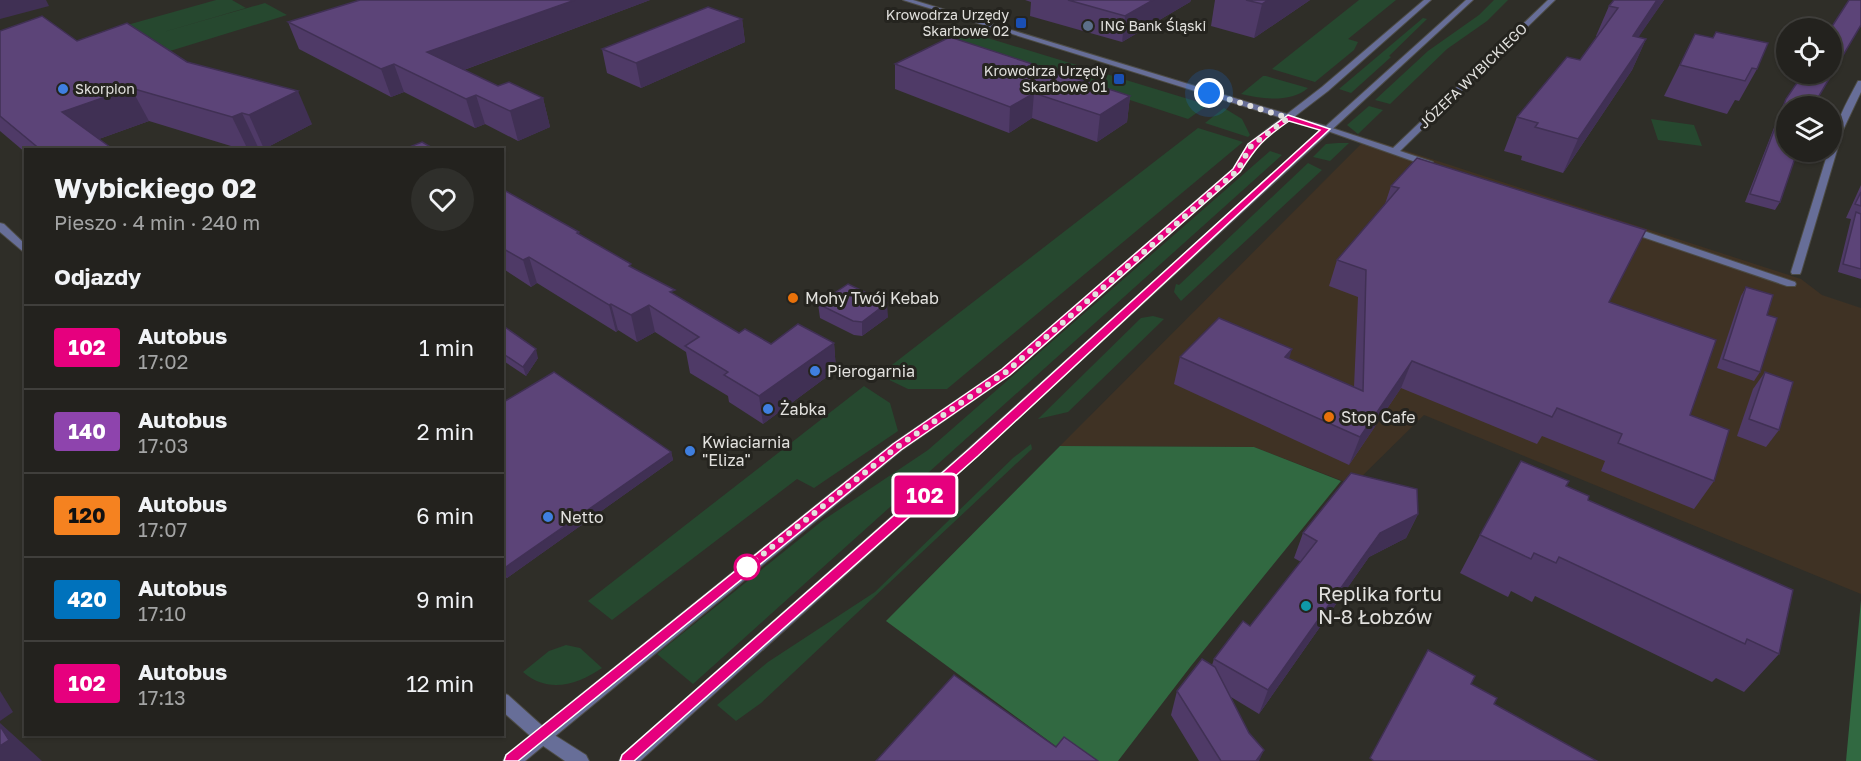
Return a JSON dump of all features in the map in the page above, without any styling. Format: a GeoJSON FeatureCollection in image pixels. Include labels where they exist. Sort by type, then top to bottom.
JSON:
{"type":"FeatureCollection","features":[{"type":"Feature","properties":{"kind":"street"},"geometry":{"type":"LineString","coordinates":[[906,0],[1326,129],[1443,168]]}},
{"type":"Feature","properties":{"kind":"street"},"geometry":{"type":"LineString","coordinates":[[512,761],[897,447],[1006,372],[1237,171],[1251,146],[1288,118],[1428,0]]}},
{"type":"Feature","properties":{"kind":"street"},"geometry":{"type":"LineString","coordinates":[[628,761],[973,452],[1470,0]]}},
{"type":"Feature","properties":{"kind":"street","name":"JÓZEFA WYBICKIEGO"},"geometry":{"type":"LineString","coordinates":[[1394,152],[1552,0]]}},
{"type":"Feature","properties":{"kind":"street"},"geometry":{"type":"LineString","coordinates":[[1796,272],[1839,130],[1861,84]]}},
{"type":"Feature","properties":{"kind":"street"},"geometry":{"type":"LineString","coordinates":[[1618,225],[1791,284]]}},
{"type":"Feature","properties":{"kind":"street"},"geometry":{"type":"LineString","coordinates":[[0,226],[24,249]]}},
{"type":"Feature","properties":{"kind":"street"},"geometry":{"type":"LineString","coordinates":[[504,702],[542,736],[580,761]]}},
{"type":"Feature","properties":{"kind":"shaded area"},"geometry":{"type":"Polygon","coordinates":[[[1367,138],[1801,279],[1822,295],[1861,308],[1861,594],[1424,415],[1353,485],[1254,447],[1060,446],[1367,138]]]}},
{"type":"Feature","properties":{"kind":"green space"},"geometry":{"type":"Polygon","coordinates":[[[216,0],[232,0],[246,8],[160,33],[265,3],[287,15],[170,51],[148,36],[139,39],[120,27],[216,0]]]}},
{"type":"Feature","properties":{"kind":"green space"},"geometry":{"type":"Polygon","coordinates":[[[1359,0],[1396,0],[1348,39],[1358,42],[1354,50],[1315,82],[1272,69],[1359,0]]]}},
{"type":"Feature","properties":{"kind":"green space"},"geometry":{"type":"Polygon","coordinates":[[[1494,0],[1508,0],[1487,21],[1447,49],[1390,104],[1375,100],[1428,51],[1479,15],[1494,0]]]}},
{"type":"Feature","properties":{"kind":"green space"},"geometry":{"type":"Polygon","coordinates":[[[1423,18],[1427,19],[1389,56],[1391,57],[1351,93],[1339,89],[1423,18]]]}},
{"type":"Feature","properties":{"kind":"green space"},"geometry":{"type":"Polygon","coordinates":[[[955,32],[968,32],[1208,105],[1188,119],[937,37],[955,32]]]}},
{"type":"Feature","properties":{"kind":"green space"},"geometry":{"type":"Polygon","coordinates":[[[1263,76],[1308,88],[1285,98],[1241,94],[1263,76]]]}},
{"type":"Feature","properties":{"kind":"green space"},"geometry":{"type":"Polygon","coordinates":[[[1369,106],[1383,110],[1358,134],[1347,125],[1369,106]]]}},
{"type":"Feature","properties":{"kind":"green space"},"geometry":{"type":"Polygon","coordinates":[[[1224,108],[1242,119],[1250,135],[1248,137],[1205,123],[1224,108]]]}},
{"type":"Feature","properties":{"kind":"green space"},"geometry":{"type":"Polygon","coordinates":[[[1651,119],[1694,125],[1702,146],[1658,140],[1651,119]]]}},
{"type":"Feature","properties":{"kind":"green space"},"geometry":{"type":"Polygon","coordinates":[[[1198,128],[1243,142],[947,389],[908,389],[879,375],[1198,128]]]}},
{"type":"Feature","properties":{"kind":"green space"},"geometry":{"type":"Polygon","coordinates":[[[1349,143],[1330,161],[1313,157],[1326,144],[1349,143]]]}},
{"type":"Feature","properties":{"kind":"green space"},"geometry":{"type":"Polygon","coordinates":[[[1270,151],[1282,155],[693,684],[657,654],[822,521],[928,450],[1270,151]]]}},
{"type":"Feature","properties":{"kind":"green space"},"geometry":{"type":"Polygon","coordinates":[[[1308,163],[1322,170],[1181,301],[1174,292],[1176,284],[1179,285],[1308,163]]]}},
{"type":"Feature","properties":{"kind":"green space"},"geometry":{"type":"Polygon","coordinates":[[[1153,316],[1164,319],[1068,412],[1038,419],[1141,318],[1153,316]]]}},
{"type":"Feature","properties":{"kind":"green space"},"geometry":{"type":"Polygon","coordinates":[[[864,386],[890,403],[898,431],[814,488],[797,479],[612,620],[588,601],[864,386]]]}},
{"type":"Feature","properties":{"kind":"green space"},"geometry":{"type":"Polygon","coordinates":[[[1031,444],[1032,449],[761,703],[736,721],[717,705],[768,662],[875,592],[1013,458],[1031,444]]]}},
{"type":"Feature","properties":{"kind":"green space"},"geometry":{"type":"Polygon","coordinates":[[[1060,446],[1254,447],[1341,481],[1191,666],[1118,761],[1076,761],[886,621],[1060,446]]]}},
{"type":"Feature","properties":{"kind":"green space"},"geometry":{"type":"Polygon","coordinates":[[[1861,600],[1861,761],[1846,761],[1861,600]]]}},
{"type":"Feature","properties":{"kind":"green space"},"geometry":{"type":"Polygon","coordinates":[[[566,645],[580,648],[602,668],[583,679],[562,685],[542,683],[523,672],[549,651],[566,645]]]}},
{"type":"Feature","properties":{"kind":"building"},"geometry":{"type":"Polygon","coordinates":[[[360,0],[575,0],[427,52],[498,86],[509,82],[543,98],[510,111],[476,95],[466,99],[394,64],[381,69],[288,22],[360,0]]]}},
{"type":"Feature","properties":{"kind":"building"},"geometry":{"type":"Polygon","coordinates":[[[1068,0],[1153,0],[1125,16],[1068,0]]]}},
{"type":"Feature","properties":{"kind":"building"},"geometry":{"type":"Polygon","coordinates":[[[1246,0],[1268,0],[1262,4],[1246,0]]]}},
{"type":"Feature","properties":{"kind":"building"},"geometry":{"type":"Polygon","coordinates":[[[1614,0],[1657,0],[1633,36],[1646,39],[1578,139],[1535,127],[1538,123],[1517,117],[1567,57],[1580,60],[1618,8],[1609,6],[1614,0]]]}},
{"type":"Feature","properties":{"kind":"building"},"geometry":{"type":"Polygon","coordinates":[[[1849,0],[1861,0],[1861,25],[1842,57],[1842,18],[1837,18],[1849,0]]]}},
{"type":"Feature","properties":{"kind":"building"},"geometry":{"type":"Polygon","coordinates":[[[708,7],[742,19],[636,63],[602,49],[708,7]]]}},
{"type":"Feature","properties":{"kind":"building"},"geometry":{"type":"Polygon","coordinates":[[[42,16],[77,41],[127,23],[187,62],[298,91],[249,115],[242,113],[232,117],[131,88],[62,112],[111,148],[39,148],[0,116],[0,31],[42,16]]]}},
{"type":"Feature","properties":{"kind":"building"},"geometry":{"type":"Polygon","coordinates":[[[1716,32],[1768,43],[1757,69],[1752,68],[1745,81],[1680,65],[1695,34],[1713,38],[1716,32]]]}},
{"type":"Feature","properties":{"kind":"building"},"geometry":{"type":"Polygon","coordinates":[[[950,37],[1130,96],[1100,115],[1034,93],[1010,107],[895,64],[950,37]]]}},
{"type":"Feature","properties":{"kind":"building"},"geometry":{"type":"Polygon","coordinates":[[[1796,84],[1826,84],[1819,96],[1788,96],[1796,84]]]}},
{"type":"Feature","properties":{"kind":"building"},"geometry":{"type":"Polygon","coordinates":[[[1776,125],[1776,162],[1794,162],[1780,202],[1750,194],[1776,125]]]}},
{"type":"Feature","properties":{"kind":"building"},"geometry":{"type":"Polygon","coordinates":[[[422,142],[432,148],[407,148],[422,142]]]}},
{"type":"Feature","properties":{"kind":"building"},"geometry":{"type":"Polygon","coordinates":[[[1417,158],[1646,230],[1609,302],[1716,340],[1690,415],[1729,430],[1714,481],[1618,443],[1622,434],[1557,408],[1552,417],[1412,361],[1360,437],[1180,357],[1219,318],[1292,349],[1285,357],[1363,391],[1366,270],[1337,260],[1399,188],[1391,186],[1417,158]]]}},
{"type":"Feature","properties":{"kind":"building"},"geometry":{"type":"Polygon","coordinates":[[[504,190],[579,232],[577,233],[631,264],[629,266],[675,290],[670,292],[739,333],[745,329],[771,344],[798,324],[834,343],[759,396],[724,375],[728,372],[685,346],[699,337],[649,305],[631,315],[609,305],[529,257],[523,260],[504,249],[504,190]]]}},
{"type":"Feature","properties":{"kind":"building"},"geometry":{"type":"Polygon","coordinates":[[[1861,192],[1861,206],[1855,204],[1861,192]]]}},
{"type":"Feature","properties":{"kind":"building"},"geometry":{"type":"Polygon","coordinates":[[[1856,212],[1861,214],[1861,269],[1843,264],[1856,212]]]}},
{"type":"Feature","properties":{"kind":"building"},"geometry":{"type":"Polygon","coordinates":[[[848,284],[887,303],[862,322],[853,321],[818,304],[848,284]]]}},
{"type":"Feature","properties":{"kind":"building"},"geometry":{"type":"Polygon","coordinates":[[[1746,287],[1773,295],[1767,315],[1777,318],[1760,372],[1723,359],[1746,287]]]}},
{"type":"Feature","properties":{"kind":"building"},"geometry":{"type":"Polygon","coordinates":[[[504,326],[536,349],[523,367],[504,354],[504,326]]]}},
{"type":"Feature","properties":{"kind":"building","name":"Netto"},"geometry":{"type":"Polygon","coordinates":[[[554,372],[671,452],[504,568],[504,402],[554,372]]]}},
{"type":"Feature","properties":{"kind":"building"},"geometry":{"type":"Polygon","coordinates":[[[1765,372],[1793,382],[1779,430],[1749,419],[1765,372]]]}},
{"type":"Feature","properties":{"kind":"building"},"geometry":{"type":"Polygon","coordinates":[[[1521,461],[1569,481],[1566,486],[1589,496],[1588,500],[1793,590],[1779,654],[1747,639],[1745,644],[1559,557],[1556,563],[1534,553],[1531,559],[1480,535],[1521,461]]]}},
{"type":"Feature","properties":{"kind":"building"},"geometry":{"type":"Polygon","coordinates":[[[1351,473],[1417,489],[1418,514],[1380,533],[1268,690],[1214,659],[1243,621],[1250,626],[1317,541],[1303,533],[1351,473]]]}},
{"type":"Feature","properties":{"kind":"building"},"geometry":{"type":"Polygon","coordinates":[[[1428,650],[1475,676],[1471,684],[1497,698],[1494,704],[1597,761],[1374,761],[1370,758],[1428,650]]]}},
{"type":"Feature","properties":{"kind":"building"},"geometry":{"type":"Polygon","coordinates":[[[1202,659],[1215,667],[1249,733],[1264,750],[1256,761],[1221,761],[1177,691],[1202,659]]]}},
{"type":"Feature","properties":{"kind":"building"},"geometry":{"type":"Polygon","coordinates":[[[954,675],[1056,747],[1064,737],[1098,761],[876,761],[954,675]]]}},
{"type":"Feature","properties":{"kind":"building"},"geometry":{"type":"Polygon","coordinates":[[[0,726],[9,740],[0,746],[0,726]]]}},
{"type":"Feature","properties":{"kind":"bus line","name":"102"},"geometry":{"type":"LineString","coordinates":[[512,761],[647,648],[897,447],[1006,372],[1237,171],[1251,146],[1265,134],[1288,118],[1326,129],[973,452],[628,761]]}},
{"type":"Feature","properties":{"kind":"place","name":"Krowodrza Urzędy Skarbowe 02"},"geometry":{"type":"Point","coordinates":[1021,23]}},
{"type":"Feature","properties":{"kind":"place","name":"ING Bank Śląski"},"geometry":{"type":"Point","coordinates":[1088,26]}},
{"type":"Feature","properties":{"kind":"place","name":"Krowodrza Urzędy Skarbowe 01"},"geometry":{"type":"Point","coordinates":[1119,79]}},
{"type":"Feature","properties":{"kind":"place","name":"Skorpion"},"geometry":{"type":"Point","coordinates":[63,89]}},
{"type":"Feature","properties":{"kind":"place","name":"Mohy Twój Kebab"},"geometry":{"type":"Point","coordinates":[793,298]}},
{"type":"Feature","properties":{"kind":"place","name":"Pierogarnia"},"geometry":{"type":"Point","coordinates":[815,371]}},
{"type":"Feature","properties":{"kind":"place","name":"Żabka"},"geometry":{"type":"Point","coordinates":[768,409]}},
{"type":"Feature","properties":{"kind":"place","name":"Stop Cafe"},"geometry":{"type":"Point","coordinates":[1329,417]}},
{"type":"Feature","properties":{"kind":"place","name":"Kwiaciarnia \"Eliza\""},"geometry":{"type":"Point","coordinates":[690,451]}},
{"type":"Feature","properties":{"kind":"place","name":"Netto"},"geometry":{"type":"Point","coordinates":[548,517]}},
{"type":"Feature","properties":{"kind":"place","name":"Replika fortu N-8 Łobzów"},"geometry":{"type":"Point","coordinates":[1306,606]}},
{"type":"Feature","properties":{"kind":"route"},"geometry":{"type":"LineString","coordinates":[[747,567],[897,447],[1006,372],[1237,171],[1251,146],[1288,118],[1209,93]]}}]}
